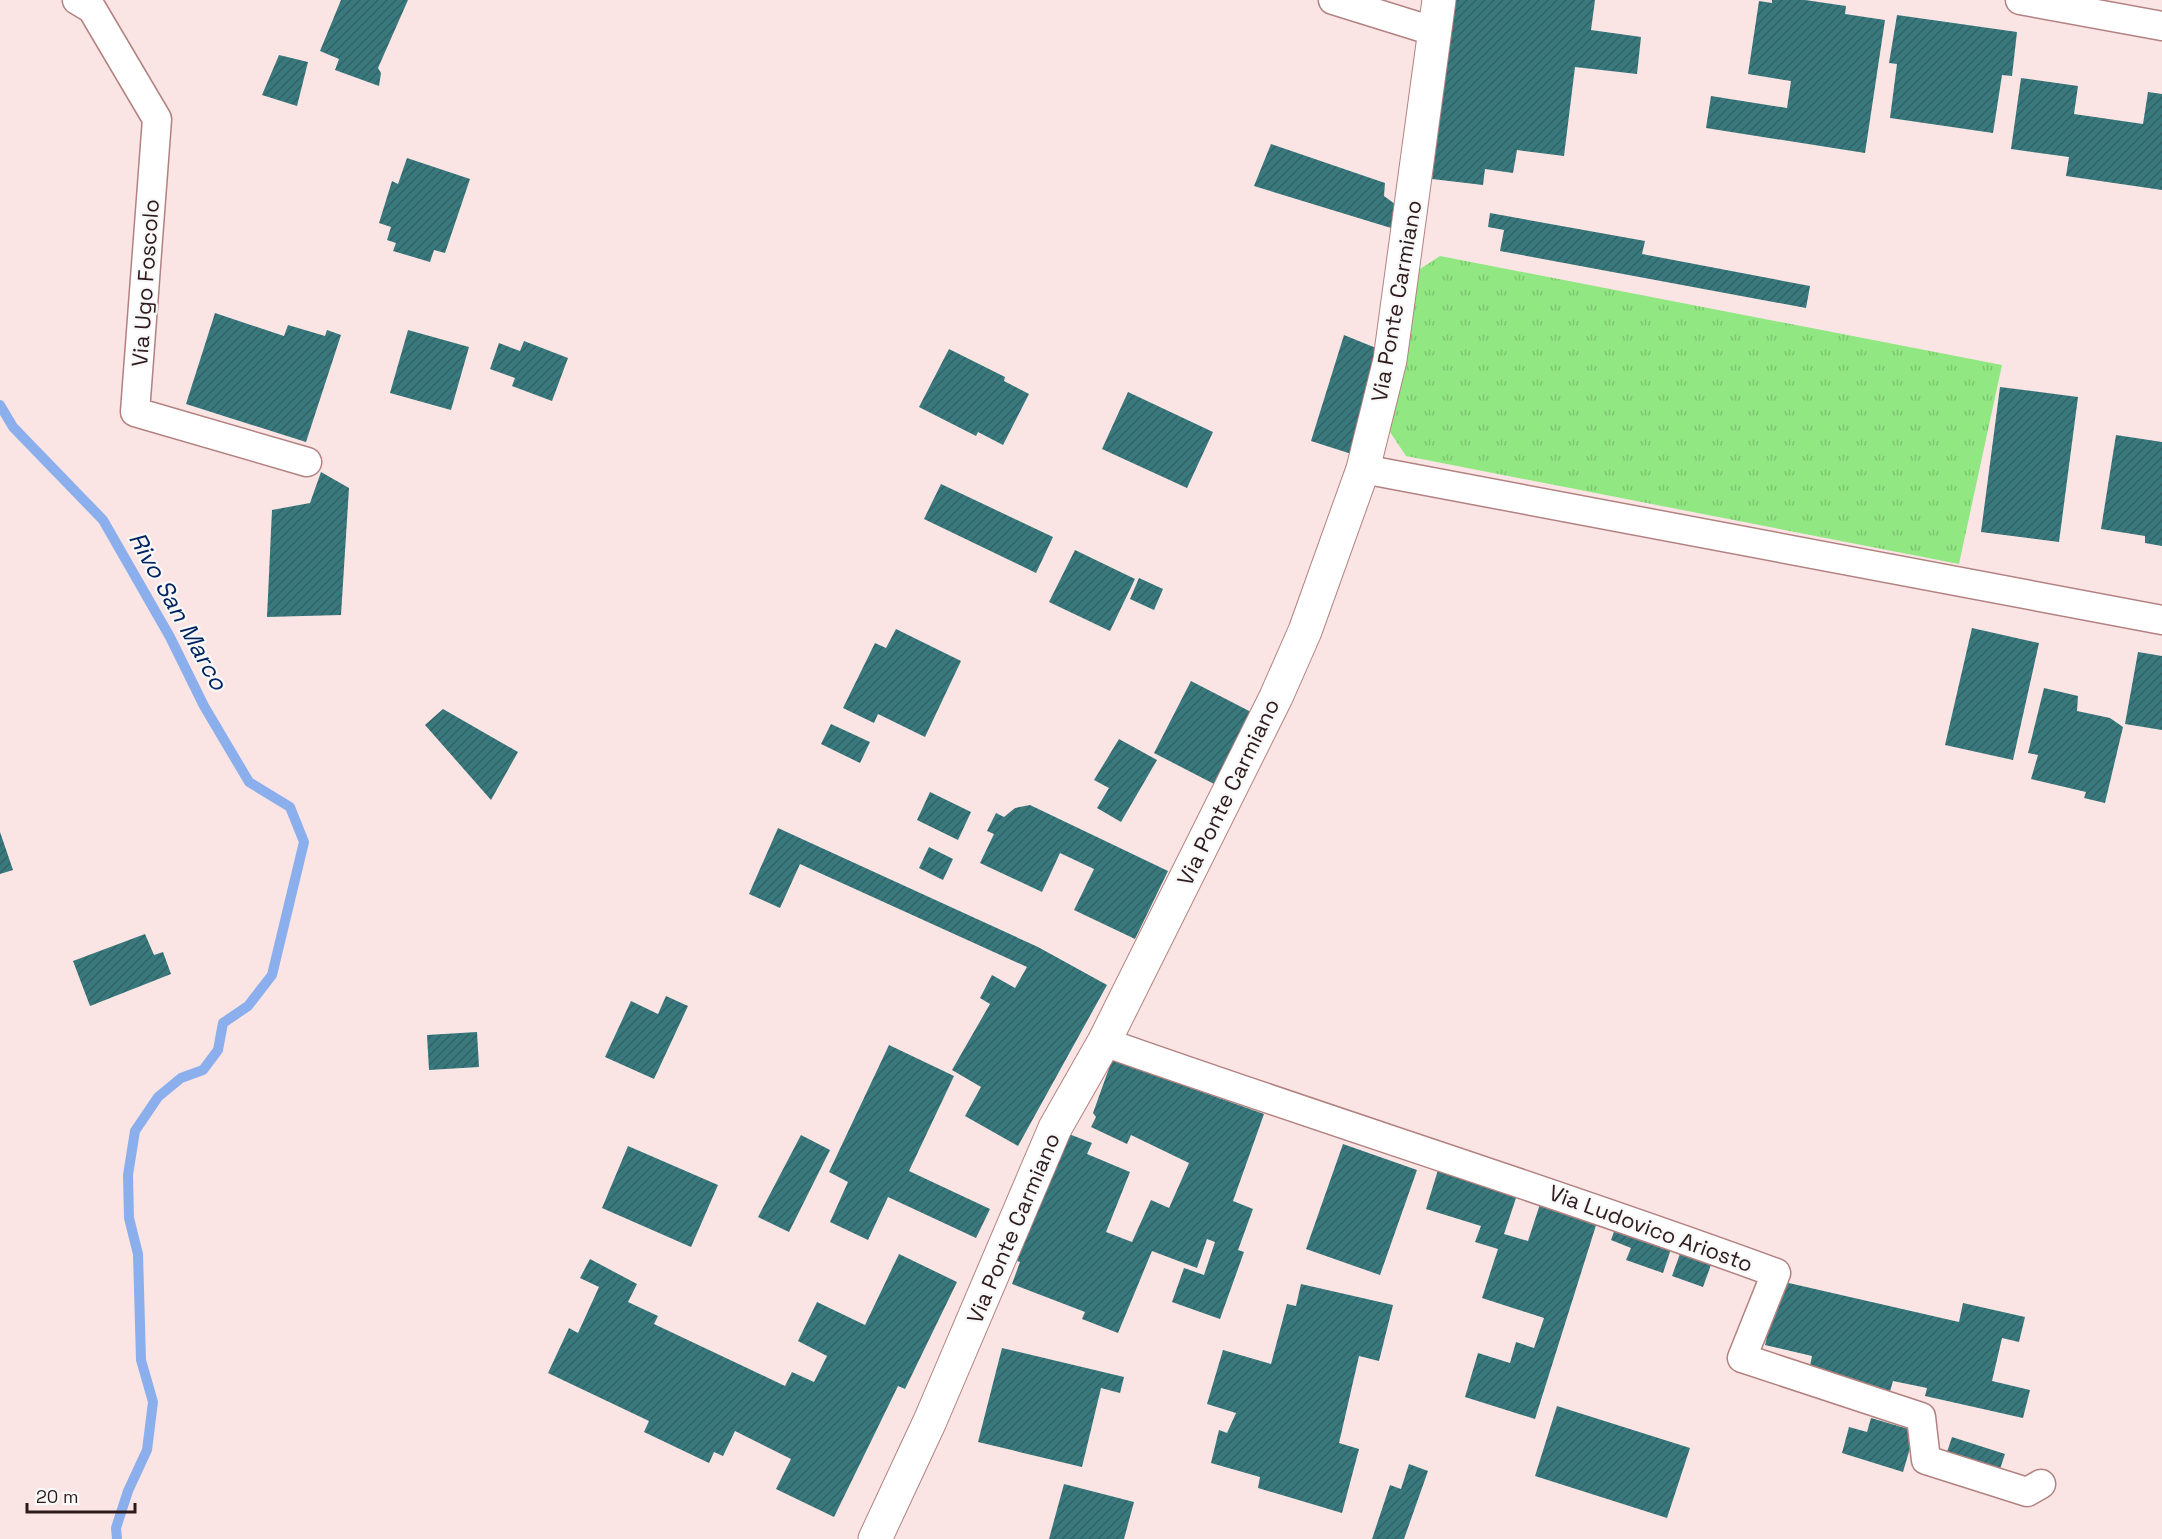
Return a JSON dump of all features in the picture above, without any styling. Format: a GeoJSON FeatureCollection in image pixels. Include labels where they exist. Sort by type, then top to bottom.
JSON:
{"type":"FeatureCollection","features":[{"type":"Feature","properties":{"kind":"street","name":"Via Ugo Foscolo"},"geometry":{"type":"LineString","coordinates":[[77,0],[92,9],[157,119],[135,412],[307,462]]}},
{"type":"Feature","properties":{"kind":"street"},"geometry":{"type":"LineString","coordinates":[[1333,0],[1437,16]]}},
{"type":"Feature","properties":{"kind":"street"},"geometry":{"type":"LineString","coordinates":[[2020,0],[2162,26]]}},
{"type":"Feature","properties":{"kind":"street","name":"Via Ponte Carmiano"},"geometry":{"type":"LineString","coordinates":[[875,1539],[930,1421],[1056,1128],[1104,1042],[1276,697],[1305,630],[1363,469],[1390,360],[1437,16]]}},
{"type":"Feature","properties":{"kind":"street"},"geometry":{"type":"LineString","coordinates":[[1363,469],[2162,620]]}},
{"type":"Feature","properties":{"kind":"street","name":"Via Ludovico Ariosto"},"geometry":{"type":"LineString","coordinates":[[1104,1042],[1301,1112],[1608,1211],[1776,1273],[1742,1358],[1921,1418],[1926,1460],[2027,1492],[2041,1484]]}},
{"type":"Feature","properties":{"kind":"green space"},"geometry":{"type":"Polygon","coordinates":[[[1440,256],[2002,365],[1959,564],[1406,456],[1390,432],[1417,271],[1440,256]]]}},
{"type":"Feature","properties":{"kind":"building"},"geometry":{"type":"Polygon","coordinates":[[[341,0],[408,0],[378,68],[381,73],[379,86],[335,70],[339,59],[320,51],[341,0]]]}},
{"type":"Feature","properties":{"kind":"building"},"geometry":{"type":"Polygon","coordinates":[[[1455,0],[1595,0],[1591,30],[1641,37],[1637,74],[1575,67],[1564,156],[1517,150],[1513,173],[1485,169],[1483,185],[1432,179],[1455,0]]]}},
{"type":"Feature","properties":{"kind":"building"},"geometry":{"type":"Polygon","coordinates":[[[1772,0],[1805,0],[1846,6],[1845,14],[1885,20],[1865,153],[1706,128],[1711,96],[1787,108],[1791,81],[1748,74],[1759,1],[1772,3],[1772,0]]]}},
{"type":"Feature","properties":{"kind":"building"},"geometry":{"type":"Polygon","coordinates":[[[1897,15],[2017,32],[2012,76],[2002,75],[1993,133],[1890,118],[1897,64],[1889,63],[1897,15]]]}},
{"type":"Feature","properties":{"kind":"building"},"geometry":{"type":"Polygon","coordinates":[[[279,55],[308,62],[297,106],[262,95],[279,55]]]}},
{"type":"Feature","properties":{"kind":"building"},"geometry":{"type":"Polygon","coordinates":[[[2021,78],[2078,86],[2074,114],[2143,124],[2148,92],[2162,94],[2162,190],[2066,176],[2069,157],[2011,149],[2021,78]]]}},
{"type":"Feature","properties":{"kind":"building"},"geometry":{"type":"Polygon","coordinates":[[[1271,144],[1385,183],[1384,196],[1399,207],[1391,228],[1254,186],[1271,144]]]}},
{"type":"Feature","properties":{"kind":"building"},"geometry":{"type":"Polygon","coordinates":[[[407,158],[470,179],[445,253],[434,250],[430,262],[393,251],[396,243],[387,240],[391,227],[379,223],[392,181],[398,184],[407,158]]]}},
{"type":"Feature","properties":{"kind":"building"},"geometry":{"type":"Polygon","coordinates":[[[1490,213],[1645,241],[1642,254],[1810,286],[1806,308],[1500,251],[1504,230],[1488,227],[1490,213]]]}},
{"type":"Feature","properties":{"kind":"building"},"geometry":{"type":"Polygon","coordinates":[[[215,313],[284,336],[288,325],[325,336],[327,330],[341,335],[306,442],[186,404],[215,313]]]}},
{"type":"Feature","properties":{"kind":"building"},"geometry":{"type":"Polygon","coordinates":[[[408,330],[469,347],[451,410],[390,393],[408,330]]]}},
{"type":"Feature","properties":{"kind":"building"},"geometry":{"type":"Polygon","coordinates":[[[1344,335],[1376,348],[1361,457],[1311,441],[1344,335]]]}},
{"type":"Feature","properties":{"kind":"building"},"geometry":{"type":"Polygon","coordinates":[[[524,341],[568,358],[552,401],[512,386],[515,378],[490,369],[499,343],[520,351],[524,341]]]}},
{"type":"Feature","properties":{"kind":"building"},"geometry":{"type":"Polygon","coordinates":[[[949,349],[1005,377],[1004,381],[1029,394],[1003,445],[978,432],[976,436],[919,407],[949,349]]]}},
{"type":"Feature","properties":{"kind":"building"},"geometry":{"type":"Polygon","coordinates":[[[2000,387],[2078,397],[2059,542],[1981,532],[2000,387]]]}},
{"type":"Feature","properties":{"kind":"building"},"geometry":{"type":"Polygon","coordinates":[[[1128,392],[1213,432],[1187,488],[1102,449],[1128,392]]]}},
{"type":"Feature","properties":{"kind":"building"},"geometry":{"type":"Polygon","coordinates":[[[2116,435],[2162,442],[2162,546],[2145,543],[2145,536],[2101,529],[2116,435]]]}},
{"type":"Feature","properties":{"kind":"building"},"geometry":{"type":"Polygon","coordinates":[[[321,472],[349,488],[341,615],[267,617],[272,510],[310,503],[321,472]]]}},
{"type":"Feature","properties":{"kind":"building"},"geometry":{"type":"Polygon","coordinates":[[[941,484],[1053,537],[1036,573],[924,519],[941,484]]]}},
{"type":"Feature","properties":{"kind":"building"},"geometry":{"type":"Polygon","coordinates":[[[1075,550],[1135,579],[1110,631],[1049,602],[1075,550]]]}},
{"type":"Feature","properties":{"kind":"building"},"geometry":{"type":"Polygon","coordinates":[[[1139,578],[1163,589],[1154,610],[1130,599],[1139,578]]]}},
{"type":"Feature","properties":{"kind":"building"},"geometry":{"type":"Polygon","coordinates":[[[1972,628],[2039,643],[2013,760],[1945,745],[1972,628]]]}},
{"type":"Feature","properties":{"kind":"building"},"geometry":{"type":"Polygon","coordinates":[[[896,629],[961,661],[925,737],[878,714],[874,723],[843,708],[875,643],[886,648],[896,629]]]}},
{"type":"Feature","properties":{"kind":"building"},"geometry":{"type":"Polygon","coordinates":[[[2138,652],[2162,656],[2162,730],[2125,724],[2138,652]]]}},
{"type":"Feature","properties":{"kind":"building"},"geometry":{"type":"Polygon","coordinates":[[[1191,681],[1253,713],[1216,785],[1154,753],[1191,681]]]}},
{"type":"Feature","properties":{"kind":"building"},"geometry":{"type":"Polygon","coordinates":[[[2044,688],[2078,696],[2077,711],[2110,718],[2123,727],[2105,803],[2084,798],[2086,792],[2031,779],[2038,755],[2028,753],[2044,688]]]}},
{"type":"Feature","properties":{"kind":"building"},"geometry":{"type":"Polygon","coordinates":[[[443,709],[518,752],[491,800],[425,725],[443,709]]]}},
{"type":"Feature","properties":{"kind":"building"},"geometry":{"type":"Polygon","coordinates":[[[831,724],[870,742],[860,763],[821,744],[831,724]]]}},
{"type":"Feature","properties":{"kind":"building"},"geometry":{"type":"Polygon","coordinates":[[[1119,739],[1157,760],[1121,822],[1097,808],[1109,788],[1094,780],[1119,739]]]}},
{"type":"Feature","properties":{"kind":"building"},"geometry":{"type":"Polygon","coordinates":[[[930,792],[971,812],[958,840],[917,820],[930,792]]]}},
{"type":"Feature","properties":{"kind":"building"},"geometry":{"type":"Polygon","coordinates":[[[1030,805],[1168,871],[1135,939],[1074,910],[1094,869],[1060,853],[1042,892],[980,863],[994,834],[987,831],[996,813],[1004,817],[1015,808],[1030,805]]]}},
{"type":"Feature","properties":{"kind":"building"},"geometry":{"type":"Polygon","coordinates":[[[778,828],[1038,947],[1107,985],[1018,1146],[965,1116],[981,1087],[952,1070],[990,1004],[980,998],[992,975],[1015,988],[1027,967],[800,864],[780,908],[749,894],[778,828]]]}},
{"type":"Feature","properties":{"kind":"building"},"geometry":{"type":"Polygon","coordinates":[[[0,832],[13,870],[0,874],[0,832]]]}},
{"type":"Feature","properties":{"kind":"building"},"geometry":{"type":"Polygon","coordinates":[[[929,847],[953,859],[943,880],[919,868],[929,847]]]}},
{"type":"Feature","properties":{"kind":"building"},"geometry":{"type":"Polygon","coordinates":[[[145,934],[154,955],[163,952],[171,974],[90,1006],[73,961],[145,934]]]}},
{"type":"Feature","properties":{"kind":"building"},"geometry":{"type":"Polygon","coordinates":[[[666,996],[688,1006],[654,1079],[605,1057],[631,1001],[658,1014],[666,996]]]}},
{"type":"Feature","properties":{"kind":"building"},"geometry":{"type":"Polygon","coordinates":[[[477,1032],[479,1067],[429,1070],[427,1035],[477,1032]]]}},
{"type":"Feature","properties":{"kind":"building"},"geometry":{"type":"Polygon","coordinates":[[[889,1045],[954,1076],[909,1171],[990,1209],[976,1238],[888,1197],[868,1240],[830,1222],[848,1182],[829,1172],[889,1045]]]}},
{"type":"Feature","properties":{"kind":"building"},"geometry":{"type":"Polygon","coordinates":[[[1112,1060],[1264,1114],[1233,1201],[1253,1209],[1238,1250],[1244,1252],[1220,1319],[1172,1302],[1184,1268],[1204,1275],[1215,1242],[1207,1239],[1197,1268],[1152,1251],[1118,1333],[1082,1319],[1085,1312],[1012,1284],[1020,1262],[1017,1261],[1069,1134],[1092,1143],[1087,1154],[1130,1172],[1106,1232],[1132,1242],[1151,1200],[1169,1208],[1189,1163],[1131,1135],[1127,1144],[1091,1127],[1096,1117],[1093,1113],[1112,1060]]]}},
{"type":"Feature","properties":{"kind":"building"},"geometry":{"type":"Polygon","coordinates":[[[801,1135],[830,1150],[789,1232],[758,1217],[801,1135]]]}},
{"type":"Feature","properties":{"kind":"building"},"geometry":{"type":"Polygon","coordinates":[[[1343,1144],[1417,1170],[1380,1275],[1306,1249],[1343,1144]]]}},
{"type":"Feature","properties":{"kind":"building"},"geometry":{"type":"Polygon","coordinates":[[[628,1146],[718,1185],[691,1247],[602,1208],[628,1146]]]}},
{"type":"Feature","properties":{"kind":"building"},"geometry":{"type":"Polygon","coordinates":[[[1438,1170],[1517,1195],[1504,1234],[1528,1241],[1541,1201],[1598,1219],[1535,1419],[1465,1397],[1478,1353],[1510,1363],[1516,1342],[1534,1348],[1544,1318],[1482,1298],[1498,1249],[1475,1242],[1481,1226],[1426,1209],[1438,1170]]]}},
{"type":"Feature","properties":{"kind":"building"},"geometry":{"type":"Polygon","coordinates":[[[1616,1226],[1672,1246],[1663,1273],[1626,1260],[1631,1248],[1611,1240],[1616,1226]]]}},
{"type":"Feature","properties":{"kind":"building"},"geometry":{"type":"Polygon","coordinates":[[[1681,1251],[1712,1262],[1703,1287],[1672,1276],[1681,1251]]]}},
{"type":"Feature","properties":{"kind":"building"},"geometry":{"type":"Polygon","coordinates":[[[899,1254],[957,1282],[905,1389],[898,1386],[834,1517],[776,1489],[791,1459],[735,1431],[723,1456],[714,1452],[709,1463],[644,1432],[649,1421],[548,1373],[569,1328],[578,1333],[599,1287],[580,1278],[590,1259],[637,1284],[628,1302],[658,1316],[654,1324],[785,1386],[792,1372],[814,1382],[827,1356],[798,1341],[817,1302],[865,1325],[899,1254]]]}},
{"type":"Feature","properties":{"kind":"building"},"geometry":{"type":"Polygon","coordinates":[[[1780,1281],[1959,1322],[1963,1303],[2025,1317],[2019,1342],[2002,1338],[1992,1381],[2030,1390],[2023,1418],[1925,1396],[1927,1388],[1893,1381],[1889,1395],[1808,1375],[1812,1356],[1765,1345],[1780,1281]]]}},
{"type":"Feature","properties":{"kind":"building"},"geometry":{"type":"Polygon","coordinates":[[[1301,1284],[1393,1305],[1379,1361],[1359,1356],[1339,1443],[1359,1449],[1342,1513],[1258,1488],[1260,1477],[1211,1463],[1219,1430],[1227,1433],[1236,1413],[1207,1404],[1223,1350],[1271,1364],[1287,1304],[1296,1306],[1301,1284]]]}},
{"type":"Feature","properties":{"kind":"building"},"geometry":{"type":"Polygon","coordinates":[[[1002,1348],[1124,1377],[1120,1393],[1101,1388],[1082,1467],[978,1442],[1002,1348]]]}},
{"type":"Feature","properties":{"kind":"building"},"geometry":{"type":"Polygon","coordinates":[[[1557,1406],[1690,1448],[1667,1518],[1535,1476],[1557,1406]]]}},
{"type":"Feature","properties":{"kind":"building"},"geometry":{"type":"Polygon","coordinates":[[[1871,1418],[1915,1431],[1903,1472],[1842,1453],[1849,1427],[1867,1432],[1871,1418]]]}},
{"type":"Feature","properties":{"kind":"building"},"geometry":{"type":"Polygon","coordinates":[[[1952,1437],[2005,1454],[1999,1472],[1946,1455],[1952,1437]]]}},
{"type":"Feature","properties":{"kind":"building"},"geometry":{"type":"Polygon","coordinates":[[[1409,1464],[1428,1471],[1404,1539],[1372,1539],[1390,1485],[1401,1489],[1409,1464]]]}},
{"type":"Feature","properties":{"kind":"building"},"geometry":{"type":"Polygon","coordinates":[[[1064,1484],[1134,1502],[1124,1539],[1049,1539],[1064,1484]]]}},
{"type":"Feature","properties":{"kind":"waterway","name":"Rivo San Marco"},"geometry":{"type":"LineString","coordinates":[[0,405],[13,427],[103,520],[170,637],[204,706],[249,782],[290,807],[304,842],[272,975],[248,1006],[223,1023],[218,1050],[203,1070],[181,1078],[158,1097],[135,1131],[128,1175],[129,1218],[138,1254],[141,1360],[153,1402],[147,1450],[128,1491],[116,1528],[117,1539]]}}]}
